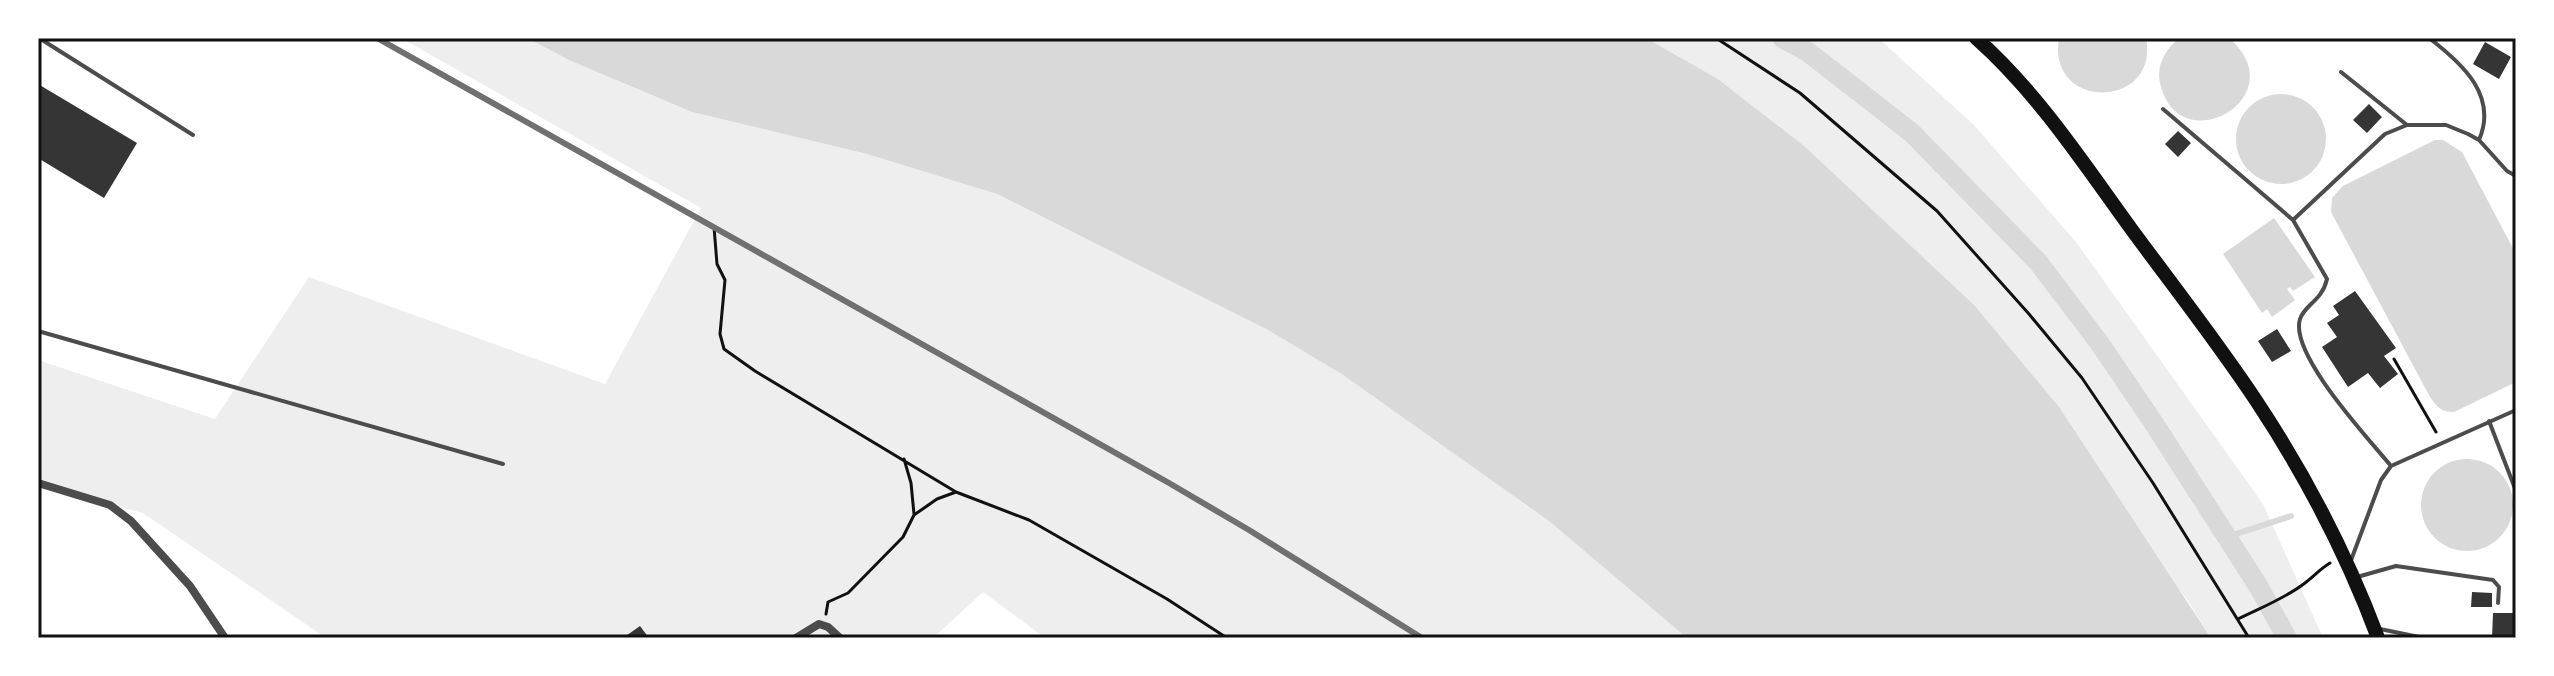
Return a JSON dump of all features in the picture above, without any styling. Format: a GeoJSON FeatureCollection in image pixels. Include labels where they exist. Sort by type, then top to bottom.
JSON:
{"type":"FeatureCollection","features":[{"type":"Feature","properties":{"kind":"highway"},"geometry":{"type":"LineString","coordinates":[[1977,38],[2014,75],[2061,133],[2246,385],[2297,468],[2349,566],[2376,633]]}},
{"type":"Feature","properties":{"kind":"street"},"geometry":{"type":"LineString","coordinates":[[38,483],[110,505],[131,521],[190,586],[225,638]]}},
{"type":"Feature","properties":{"kind":"street"},"geometry":{"type":"LineString","coordinates":[[796,638],[819,624],[840,638]]}},
{"type":"Feature","properties":{"kind":"lane"},"geometry":{"type":"LineString","coordinates":[[39,38],[193,135]]}},
{"type":"Feature","properties":{"kind":"lane"},"geometry":{"type":"LineString","coordinates":[[2429,38],[2473,80],[2485,103],[2486,125],[2479,140]]}},
{"type":"Feature","properties":{"kind":"lane"},"geometry":{"type":"LineString","coordinates":[[2341,72],[2407,125]]}},
{"type":"Feature","properties":{"kind":"lane"},"geometry":{"type":"LineString","coordinates":[[2163,109],[2293,220],[2327,279],[2324,292],[2301,316],[2298,332],[2318,374],[2336,401],[2391,466]]}},
{"type":"Feature","properties":{"kind":"lane"},"geometry":{"type":"LineString","coordinates":[[2293,220],[2385,134],[2407,125],[2446,125],[2479,140],[2507,171],[2516,176]]}},
{"type":"Feature","properties":{"kind":"lane"},"geometry":{"type":"LineString","coordinates":[[38,331],[503,464]]}},
{"type":"Feature","properties":{"kind":"lane"},"geometry":{"type":"LineString","coordinates":[[2498,603],[2499,587],[2493,580],[2396,566],[2349,566],[2381,480],[2391,466],[2516,410]]}},
{"type":"Feature","properties":{"kind":"lane"},"geometry":{"type":"LineString","coordinates":[[2489,421],[2516,491]]}},
{"type":"Feature","properties":{"kind":"lane"},"geometry":{"type":"LineString","coordinates":[[2376,633],[2424,638]]}},
{"type":"Feature","properties":{"kind":"path"},"geometry":{"type":"LineString","coordinates":[[1716,38],[1800,93],[1937,211],[2029,314],[2082,378],[2153,483],[2249,638]]}},
{"type":"Feature","properties":{"kind":"path"},"geometry":{"type":"LineString","coordinates":[[714,227],[717,264],[725,280],[720,334],[724,349],[755,371],[956,492],[1029,520],[1167,599],[1227,638]]}},
{"type":"Feature","properties":{"kind":"path"},"geometry":{"type":"LineString","coordinates":[[2394,359],[2442,442]]}},
{"type":"Feature","properties":{"kind":"path"},"geometry":{"type":"LineString","coordinates":[[904,459],[911,483],[914,515]]}},
{"type":"Feature","properties":{"kind":"path"},"geometry":{"type":"LineString","coordinates":[[824,626],[828,602],[848,593],[903,537],[914,515],[937,499],[956,492]]}},
{"type":"Feature","properties":{"kind":"path"},"geometry":{"type":"LineString","coordinates":[[2238,619],[2294,590],[2318,570],[2349,566]]}},
{"type":"Feature","properties":{"kind":"shaded area"},"geometry":{"type":"Polygon","coordinates":[[[401,38],[527,38],[571,61],[692,112],[867,154],[997,194],[1268,330],[1343,375],[1549,521],[1687,638],[1045,638],[983,592],[933,638],[326,638],[143,513],[38,486],[38,360],[215,419],[309,277],[605,384],[701,208],[401,38]]]}},
{"type":"Feature","properties":{"kind":"shaded area"},"geometry":{"type":"Polygon","coordinates":[[[527,38],[1646,38],[1718,79],[1803,145],[1974,305],[2059,407],[2211,638],[1687,638],[1549,521],[1343,375],[1268,330],[997,194],[867,154],[692,112],[571,61],[527,38]]]}},
{"type":"Feature","properties":{"kind":"shaded area"},"geometry":{"type":"Polygon","coordinates":[[[1646,38],[1878,38],[1973,124],[2076,242],[2263,504],[2323,638],[2211,638],[2186,598],[1803,145],[1718,79],[1646,38]]]}},
{"type":"Feature","properties":{"kind":"shaded area"},"geometry":{"type":"Polygon","coordinates":[[[2059,38],[2146,38],[2146,62],[2136,79],[2121,89],[2103,92],[2085,89],[2069,79],[2060,62],[2059,38]]]}},
{"type":"Feature","properties":{"kind":"shaded area"},"geometry":{"type":"Polygon","coordinates":[[[2179,38],[2229,38],[2246,60],[2250,81],[2242,99],[2228,112],[2209,120],[2190,119],[2173,109],[2161,87],[2159,73],[2165,54],[2179,38]]]}},
{"type":"Feature","properties":{"kind":"shaded area"},"geometry":{"type":"Polygon","coordinates":[[[2281,94],[2298,97],[2313,107],[2323,122],[2326,139],[2323,156],[2313,171],[2298,181],[2281,184],[2264,181],[2249,171],[2239,156],[2236,139],[2239,122],[2249,107],[2264,97],[2281,94]]]}},
{"type":"Feature","properties":{"kind":"shaded area"},"geometry":{"type":"Polygon","coordinates":[[[2435,140],[2443,140],[2462,152],[2516,254],[2516,382],[2454,412],[2440,408],[2430,397],[2331,212],[2332,198],[2343,186],[2435,140]]]}},
{"type":"Feature","properties":{"kind":"shaded area"},"geometry":{"type":"Polygon","coordinates":[[[2274,218],[2315,277],[2293,291],[2290,287],[2287,289],[2295,300],[2272,317],[2267,309],[2262,313],[2223,254],[2274,218]]]}},
{"type":"Feature","properties":{"kind":"shaded area"},"geometry":{"type":"Polygon","coordinates":[[[2467,459],[2485,462],[2500,472],[2510,487],[2513,505],[2510,523],[2500,538],[2485,548],[2467,551],[2449,548],[2434,538],[2424,523],[2421,505],[2424,487],[2434,472],[2449,462],[2467,459]]]}},
{"type":"Feature","properties":{"kind":"building"},"geometry":{"type":"Polygon","coordinates":[[[2485,42],[2511,57],[2499,79],[2473,64],[2485,42]]]}},
{"type":"Feature","properties":{"kind":"building"},"geometry":{"type":"Polygon","coordinates":[[[38,84],[137,143],[104,198],[38,158],[38,84]]]}},
{"type":"Feature","properties":{"kind":"building"},"geometry":{"type":"Polygon","coordinates":[[[2369,104],[2382,117],[2367,133],[2353,120],[2369,104]]]}},
{"type":"Feature","properties":{"kind":"building"},"geometry":{"type":"Polygon","coordinates":[[[2178,131],[2191,143],[2178,157],[2165,144],[2178,131]]]}},
{"type":"Feature","properties":{"kind":"building"},"geometry":{"type":"Polygon","coordinates":[[[2355,291],[2396,348],[2384,356],[2398,374],[2380,388],[2368,373],[2348,387],[2322,347],[2337,337],[2327,323],[2339,315],[2333,306],[2355,291]]]}},
{"type":"Feature","properties":{"kind":"building"},"geometry":{"type":"Polygon","coordinates":[[[2277,329],[2291,351],[2272,362],[2258,341],[2277,329]]]}},
{"type":"Feature","properties":{"kind":"building"},"geometry":{"type":"Polygon","coordinates":[[[2472,592],[2492,593],[2492,607],[2471,607],[2472,592]]]}},
{"type":"Feature","properties":{"kind":"building"},"geometry":{"type":"Polygon","coordinates":[[[2493,613],[2516,613],[2516,638],[2492,638],[2493,613]]]}},
{"type":"Feature","properties":{"kind":"building"},"geometry":{"type":"Polygon","coordinates":[[[640,626],[649,638],[623,638],[640,626]]]}},
{"type":"Feature","properties":{"kind":"waterway"},"geometry":{"type":"LineString","coordinates":[[1782,38],[1808,52],[1912,133],[2038,262],[2098,341],[2153,422],[2257,584],[2287,638]]}},
{"type":"Feature","properties":{"kind":"waterway"},"geometry":{"type":"LineString","coordinates":[[2227,537],[2291,516]]}},
{"type":"Feature","properties":{"kind":"railway"},"geometry":{"type":"LineString","coordinates":[[377,38],[1169,483],[1422,638]]}}]}
